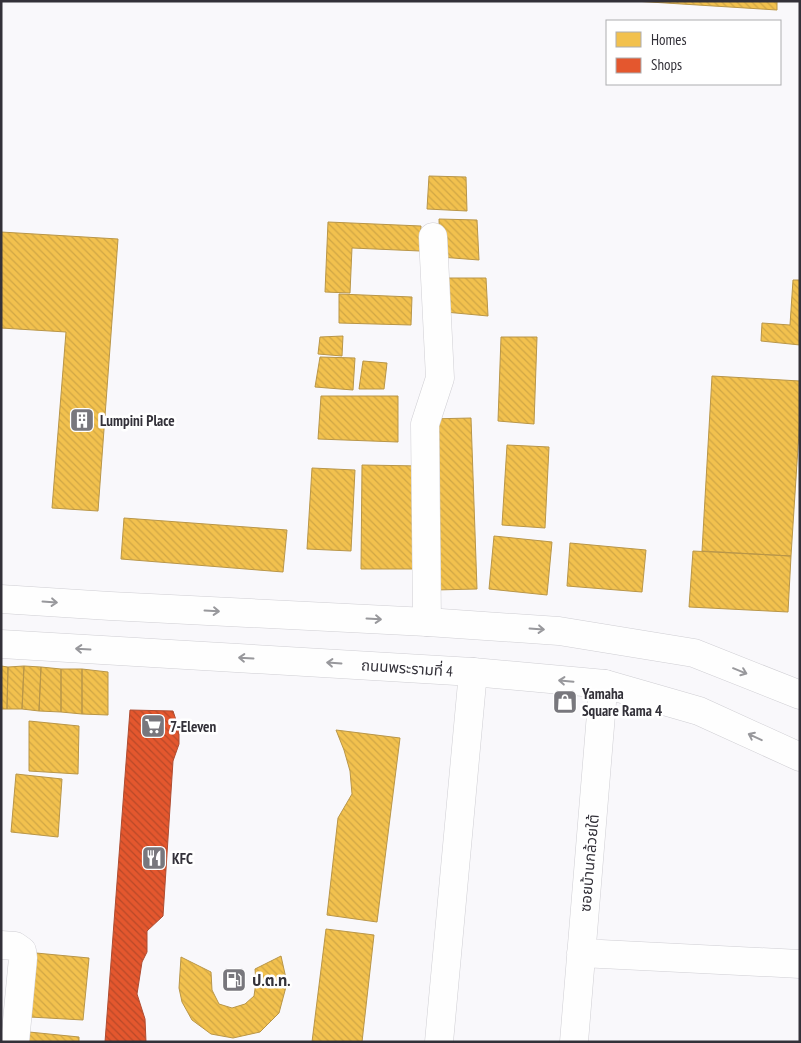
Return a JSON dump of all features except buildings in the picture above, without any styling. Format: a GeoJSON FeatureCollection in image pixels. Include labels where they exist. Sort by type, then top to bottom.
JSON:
{"type":"FeatureCollection","features":[{"type":"Feature","properties":{"kind":"main road"},"geometry":{"type":"LineString","coordinates":[[427,622],[425,424],[440,378],[433,237]]}},
{"type":"Feature","properties":{"kind":"main road"},"geometry":{"type":"LineString","coordinates":[[1,599],[559,631],[694,653],[800,695]]}},
{"type":"Feature","properties":{"kind":"main road","name":"ถนนพระรามที่ 4"},"geometry":{"type":"LineString","coordinates":[[1,644],[473,672],[605,684],[699,711],[800,757]]}},
{"type":"Feature","properties":{"kind":"main road"},"geometry":{"type":"LineString","coordinates":[[439,1042],[473,672]]}},
{"type":"Feature","properties":{"kind":"main road","name":"ซอยบ้านกล้วยใต้"},"geometry":{"type":"LineString","coordinates":[[574,1042],[605,684]]}},
{"type":"Feature","properties":{"kind":"main road"},"geometry":{"type":"LineString","coordinates":[[1,945],[15,946],[22,951],[15,1042]]}},
{"type":"Feature","properties":{"kind":"main road"},"geometry":{"type":"LineString","coordinates":[[581,953],[800,964]]}},
{"type":"Feature","properties":{"kind":"place","name":"Lumpini Place"},"geometry":{"type":"Point","coordinates":[82,420]}},
{"type":"Feature","properties":{"kind":"place","name":"Yamaha Square Rama 4"},"geometry":{"type":"Point","coordinates":[565,702]}},
{"type":"Feature","properties":{"kind":"place","name":"7-Eleven"},"geometry":{"type":"Point","coordinates":[153,726]}},
{"type":"Feature","properties":{"kind":"place","name":"KFC"},"geometry":{"type":"Point","coordinates":[154,858]}},
{"type":"Feature","properties":{"kind":"place","name":"ป.ต.ท."},"geometry":{"type":"Point","coordinates":[234,980]}}]}
